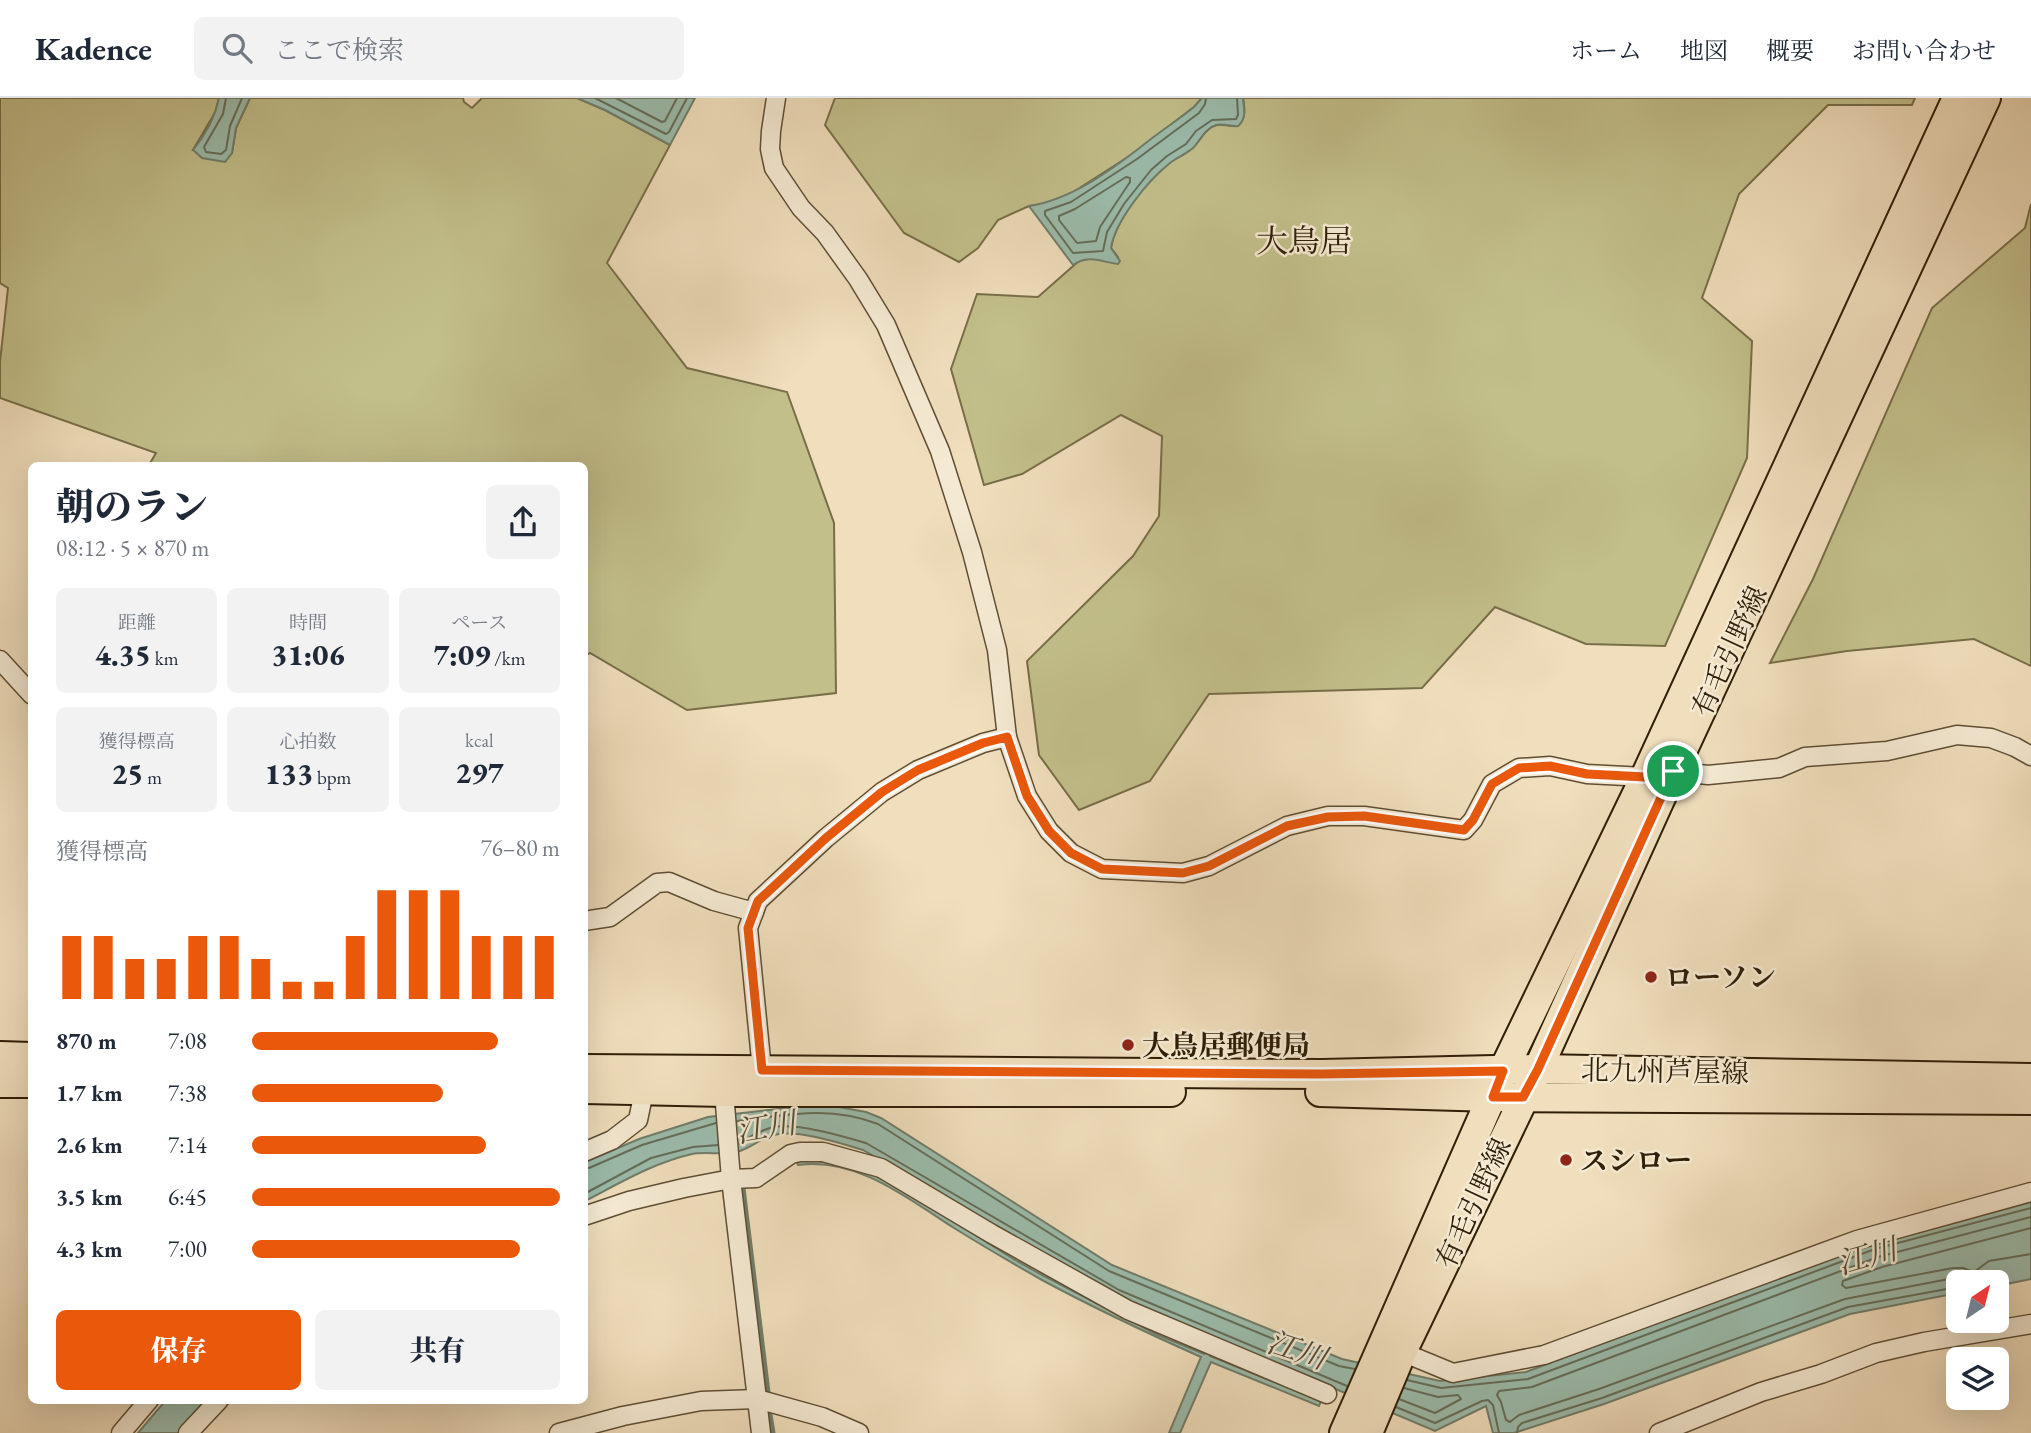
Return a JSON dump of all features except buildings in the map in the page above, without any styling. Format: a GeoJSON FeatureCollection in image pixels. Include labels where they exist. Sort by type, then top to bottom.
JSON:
{"type":"FeatureCollection","features":[{"type":"Feature","properties":{"kind":"main road","name":"有毛引野線"},"geometry":{"type":"LineString","coordinates":[[1368,1433],[1391,1361],[1498,1084],[1645,777],[1957,98]]}},
{"type":"Feature","properties":{"kind":"main road","name":"有毛引野線"},"geometry":{"type":"LineString","coordinates":[[1344,1433],[1391,1361],[1538,1069],[1673,771],[1986,98]]}},
{"type":"Feature","properties":{"kind":"main road"},"geometry":{"type":"LineString","coordinates":[[0,1056],[28,1056]]}},
{"type":"Feature","properties":{"kind":"main road","name":"北九州芦屋線"},"geometry":{"type":"LineString","coordinates":[[588,1070],[646,1080],[725,1104],[1322,1092],[1498,1084],[1538,1069],[2031,1078]]}},
{"type":"Feature","properties":{"kind":"main road","name":"北九州芦屋線"},"geometry":{"type":"LineString","coordinates":[[588,1088],[646,1080],[762,1070],[1321,1074],[1498,1084],[1523,1097],[2031,1100]]}},
{"type":"Feature","properties":{"kind":"main road"},"geometry":{"type":"LineString","coordinates":[[0,1083],[28,1083]]}},
{"type":"Feature","properties":{"kind":"street"},"geometry":{"type":"LineString","coordinates":[[776,98],[770,149],[774,168],[801,208],[825,233],[858,279],[886,325],[940,451],[972,552],[997,650],[1007,737],[1027,796],[1049,831],[1071,853],[1102,869],[1183,873],[1209,866],[1287,826],[1328,817],[1364,816],[1464,830],[1473,820],[1492,784],[1519,768],[1550,766],[1587,774],[1645,777],[1673,771],[1708,775],[1779,768],[1805,757],[1887,751],[1957,734],[1991,738],[2031,756]]}},
{"type":"Feature","properties":{"kind":"street"},"geometry":{"type":"LineString","coordinates":[[0,660],[28,691]]}},
{"type":"Feature","properties":{"kind":"street"},"geometry":{"type":"LineString","coordinates":[[762,1070],[748,928],[758,901],[826,838],[882,792],[918,770],[983,743],[1007,737]]}},
{"type":"Feature","properties":{"kind":"street"},"geometry":{"type":"LineString","coordinates":[[588,921],[610,917],[657,883],[669,882],[714,901],[754,912]]}},
{"type":"Feature","properties":{"kind":"street"},"geometry":{"type":"LineString","coordinates":[[588,1150],[612,1140],[638,1120],[646,1080]]}},
{"type":"Feature","properties":{"kind":"street"},"geometry":{"type":"LineString","coordinates":[[725,1104],[731,1179],[761,1433]]}},
{"type":"Feature","properties":{"kind":"street"},"geometry":{"type":"LineString","coordinates":[[588,1215],[629,1201],[684,1188],[731,1179],[756,1178],[791,1154],[823,1152],[881,1168],[1128,1310],[1327,1394]]}},
{"type":"Feature","properties":{"kind":"street"},"geometry":{"type":"LineString","coordinates":[[1391,1361],[1453,1373],[1544,1355],[1857,1240],[2031,1192]]}},
{"type":"Feature","properties":{"kind":"street"},"geometry":{"type":"LineString","coordinates":[[1659,1433],[1761,1392],[1821,1374],[1876,1353],[2031,1324]]}},
{"type":"Feature","properties":{"kind":"street"},"geometry":{"type":"LineString","coordinates":[[559,1433],[622,1416],[701,1401],[757,1399],[822,1417],[859,1433]]}},
{"type":"Feature","properties":{"kind":"street"},"geometry":{"type":"LineString","coordinates":[[121,1433],[146,1404]]}},
{"type":"Feature","properties":{"kind":"street"},"geometry":{"type":"LineString","coordinates":[[188,1433],[215,1404]]}},
{"type":"Feature","properties":{"kind":"shaded area"},"geometry":{"type":"Polygon","coordinates":[[[0,98],[219,98],[216,111],[193,150],[232,153],[236,128],[250,98],[463,98],[472,108],[482,98],[577,98],[605,110],[670,145],[607,263],[687,368],[787,392],[834,523],[836,693],[687,710],[588,654],[588,462],[151,462],[156,453],[0,398],[0,362],[8,288],[0,283],[0,98]]]}},
{"type":"Feature","properties":{"kind":"shaded area"},"geometry":{"type":"Polygon","coordinates":[[[835,98],[1202,98],[1134,153],[1067,196],[1029,206],[998,220],[978,248],[959,262],[904,233],[825,125],[835,98]]]}},
{"type":"Feature","properties":{"kind":"shaded area"},"geometry":{"type":"Polygon","coordinates":[[[1243,98],[1915,98],[1912,105],[1828,105],[1739,194],[1702,298],[1752,341],[1747,458],[1665,646],[1586,644],[1495,607],[1422,688],[1209,694],[1150,781],[1079,810],[1039,755],[1027,661],[1133,556],[1159,516],[1162,436],[1121,415],[1022,474],[984,485],[951,369],[977,294],[1038,297],[1080,260],[1097,258],[1114,263],[1118,257],[1111,248],[1118,226],[1141,192],[1167,165],[1193,147],[1209,129],[1217,125],[1238,126],[1244,116],[1243,98]]]}},
{"type":"Feature","properties":{"kind":"shaded area"},"geometry":{"type":"Polygon","coordinates":[[[2031,204],[2031,666],[1974,639],[1847,651],[1770,663],[1813,579],[1932,308],[2025,228],[2031,204]]]}},
{"type":"Feature","properties":{"kind":"water"},"geometry":{"type":"Polygon","coordinates":[[[219,98],[250,98],[236,128],[232,153],[225,162],[202,158],[193,150],[209,126],[219,98]]]}},
{"type":"Feature","properties":{"kind":"water"},"geometry":{"type":"Polygon","coordinates":[[[577,98],[695,98],[670,145],[577,98]]]}},
{"type":"Feature","properties":{"kind":"water"},"geometry":{"type":"Polygon","coordinates":[[[1202,98],[1243,98],[1243,120],[1238,126],[1219,125],[1209,129],[1193,148],[1170,163],[1143,190],[1114,237],[1111,248],[1120,261],[1118,264],[1090,259],[1073,265],[1029,206],[1059,198],[1103,174],[1188,112],[1202,98]]]}},
{"type":"Feature","properties":{"kind":"water","name":"江川"},"geometry":{"type":"Polygon","coordinates":[[[822,1104],[866,1112],[881,1118],[1112,1265],[1342,1359],[1440,1381],[1526,1372],[1873,1242],[2031,1201],[2031,1279],[2009,1284],[2009,1270],[1946,1270],[1946,1295],[1850,1314],[1604,1404],[1514,1433],[1493,1433],[1486,1406],[1435,1431],[1217,1339],[1210,1356],[1321,1401],[1319,1406],[1211,1362],[1180,1433],[1169,1433],[1201,1357],[1042,1280],[880,1182],[841,1167],[798,1165],[797,1162],[808,1160],[831,1163],[868,1172],[902,1189],[1015,1260],[1158,1335],[1204,1354],[1210,1336],[1116,1297],[863,1150],[806,1135],[774,1135],[734,1152],[692,1154],[637,1174],[588,1199],[588,1161],[639,1139],[708,1117],[822,1104]]]}},
{"type":"Feature","properties":{"kind":"water"},"geometry":{"type":"Polygon","coordinates":[[[163,1404],[202,1404],[178,1433],[138,1433],[163,1404]]]}},
{"type":"Feature","properties":{"kind":"waterway"},"geometry":{"type":"LineString","coordinates":[[743,1188],[768,1392]]}},
{"type":"Feature","properties":{"kind":"waterway"},"geometry":{"type":"LineString","coordinates":[[769,1409],[773,1433]]}},
{"type":"Feature","properties":{"kind":"place","name":"ローソン"},"geometry":{"type":"Point","coordinates":[1651,977]}},
{"type":"Feature","properties":{"kind":"place","name":"大鳥居郵便局"},"geometry":{"type":"Point","coordinates":[1128,1045]}},
{"type":"Feature","properties":{"kind":"place","name":"スシロー"},"geometry":{"type":"Point","coordinates":[1566,1160]}},
{"type":"Feature","properties":{"kind":"district","name":"大鳥居"},"geometry":{"type":"Point","coordinates":[1304,241]}},
{"type":"Feature","properties":{"kind":"route"},"geometry":{"type":"LineString","coordinates":[[1007,737],[1027,796],[1049,831],[1071,853],[1102,869],[1183,873],[1209,866],[1287,826],[1328,817],[1364,816],[1464,830],[1473,820],[1492,784],[1519,768],[1550,766],[1587,774],[1645,777],[1673,771],[1523,1097],[1493,1097],[1503,1071],[1321,1074],[762,1070],[748,928],[758,901],[826,838],[882,792],[918,770],[983,743],[1007,737]]}}]}
